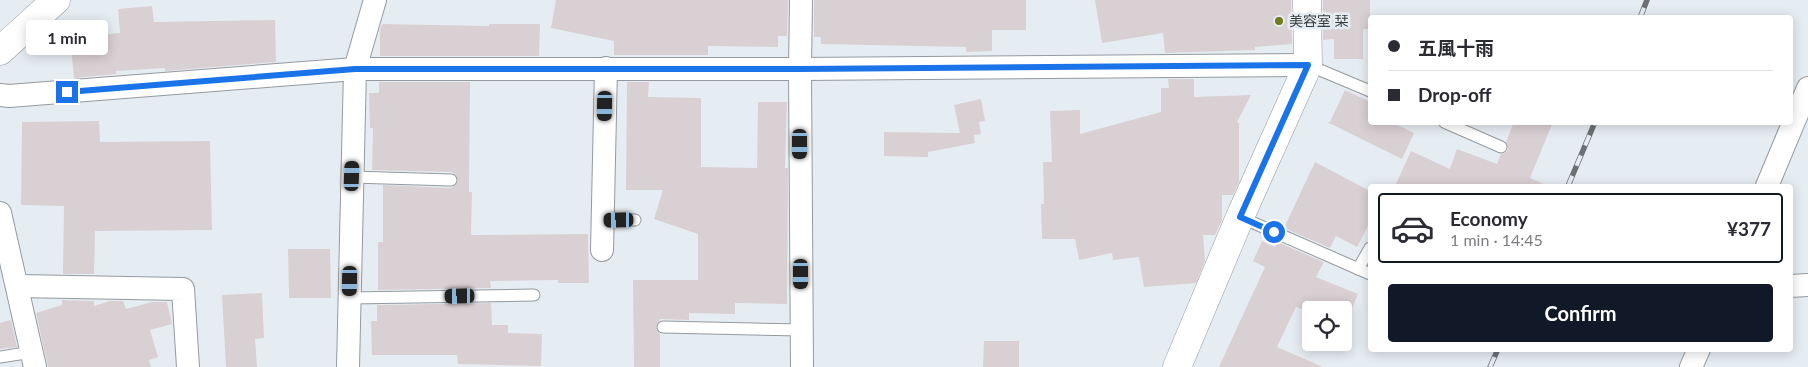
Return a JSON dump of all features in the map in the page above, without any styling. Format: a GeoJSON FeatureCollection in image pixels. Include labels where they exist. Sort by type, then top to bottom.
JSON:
{"type":"FeatureCollection","features":[{"type":"Feature","properties":{"kind":"street"},"geometry":{"type":"LineString","coordinates":[[0,51],[56,0]]}},
{"type":"Feature","properties":{"kind":"street"},"geometry":{"type":"LineString","coordinates":[[348,367],[355,69],[375,0]]}},
{"type":"Feature","properties":{"kind":"street"},"geometry":{"type":"LineString","coordinates":[[801,0],[802,367]]}},
{"type":"Feature","properties":{"kind":"street"},"geometry":{"type":"LineString","coordinates":[[1177,367],[1240,217],[1308,65],[1308,0]]}},
{"type":"Feature","properties":{"kind":"street"},"geometry":{"type":"LineString","coordinates":[[0,95],[9,96],[355,69],[800,69],[1308,65]]}},
{"type":"Feature","properties":{"kind":"street"},"geometry":{"type":"LineString","coordinates":[[602,250],[606,68]]}},
{"type":"Feature","properties":{"kind":"street"},"geometry":{"type":"LineString","coordinates":[[1793,124],[1808,88]]}},
{"type":"Feature","properties":{"kind":"street"},"geometry":{"type":"LineString","coordinates":[[1768,184],[1793,125]]}},
{"type":"Feature","properties":{"kind":"street"},"geometry":{"type":"LineString","coordinates":[[0,213],[10,279],[34,360]]}},
{"type":"Feature","properties":{"kind":"street"},"geometry":{"type":"LineString","coordinates":[[10,279],[183,289],[188,367]]}},
{"type":"Feature","properties":{"kind":"street"},"geometry":{"type":"LineString","coordinates":[[1793,286],[1808,285]]}},
{"type":"Feature","properties":{"kind":"street"},"geometry":{"type":"LineString","coordinates":[[1691,367],[1698,352]]}},
{"type":"Feature","properties":{"kind":"lane"},"geometry":{"type":"LineString","coordinates":[[1308,65],[1368,90]]}},
{"type":"Feature","properties":{"kind":"lane"},"geometry":{"type":"LineString","coordinates":[[1451,125],[1501,147]]}},
{"type":"Feature","properties":{"kind":"lane"},"geometry":{"type":"LineString","coordinates":[[352,176],[451,180]]}},
{"type":"Feature","properties":{"kind":"lane"},"geometry":{"type":"LineString","coordinates":[[1240,217],[1368,273]]}},
{"type":"Feature","properties":{"kind":"lane"},"geometry":{"type":"LineString","coordinates":[[603,220],[635,220]]}},
{"type":"Feature","properties":{"kind":"lane"},"geometry":{"type":"LineString","coordinates":[[1358,269],[1368,252]]}},
{"type":"Feature","properties":{"kind":"lane"},"geometry":{"type":"LineString","coordinates":[[350,298],[534,295]]}},
{"type":"Feature","properties":{"kind":"lane"},"geometry":{"type":"LineString","coordinates":[[663,327],[802,330]]}},
{"type":"Feature","properties":{"kind":"lane"},"geometry":{"type":"LineString","coordinates":[[0,357],[34,360]]}},
{"type":"Feature","properties":{"kind":"building"},"geometry":{"type":"Polygon","coordinates":[[[556,0],[788,0],[787,36],[778,36],[778,47],[708,46],[708,55],[614,55],[614,41],[551,28],[556,0]]]}},
{"type":"Feature","properties":{"kind":"building"},"geometry":{"type":"Polygon","coordinates":[[[814,0],[1026,0],[1026,30],[992,30],[992,51],[966,52],[966,47],[821,44],[821,37],[814,37],[814,0]]]}},
{"type":"Feature","properties":{"kind":"building"},"geometry":{"type":"Polygon","coordinates":[[[1095,0],[1291,0],[1292,44],[1255,47],[1255,50],[1165,53],[1163,33],[1102,43],[1095,0]]]}},
{"type":"Feature","properties":{"kind":"building"},"geometry":{"type":"Polygon","coordinates":[[[1323,0],[1370,0],[1368,29],[1363,29],[1363,59],[1334,59],[1334,39],[1323,40],[1323,0]]]}},
{"type":"Feature","properties":{"kind":"building"},"geometry":{"type":"Polygon","coordinates":[[[152,6],[154,22],[275,20],[276,62],[165,71],[165,68],[116,71],[116,74],[74,78],[70,38],[120,33],[118,9],[152,6]]]}},
{"type":"Feature","properties":{"kind":"building"},"geometry":{"type":"Polygon","coordinates":[[[382,24],[489,26],[489,24],[540,24],[539,56],[380,56],[380,30],[382,24]]]}},
{"type":"Feature","properties":{"kind":"building"},"geometry":{"type":"Polygon","coordinates":[[[1168,79],[1194,79],[1194,97],[1251,95],[1237,122],[1239,123],[1239,182],[1233,195],[1222,195],[1222,220],[1215,235],[1203,235],[1205,261],[1196,283],[1144,287],[1139,257],[1113,260],[1112,253],[1079,260],[1075,239],[1042,239],[1041,204],[1044,204],[1043,162],[1052,162],[1050,111],[1080,110],[1080,134],[1161,112],[1161,88],[1169,88],[1168,79]]]}},
{"type":"Feature","properties":{"kind":"building"},"geometry":{"type":"Polygon","coordinates":[[[379,82],[470,82],[469,192],[472,192],[471,235],[588,234],[589,283],[558,283],[558,280],[490,281],[491,288],[378,290],[378,242],[383,242],[383,185],[451,188],[457,184],[458,180],[455,174],[451,172],[372,170],[373,128],[370,128],[369,93],[379,93],[379,82]]]}},
{"type":"Feature","properties":{"kind":"building"},"geometry":{"type":"Polygon","coordinates":[[[627,82],[649,82],[648,97],[701,98],[701,167],[757,168],[758,102],[787,102],[785,168],[788,168],[787,304],[735,303],[735,314],[689,313],[689,320],[660,319],[656,327],[660,334],[660,367],[634,367],[633,280],[698,280],[698,234],[654,219],[663,190],[626,190],[627,82]]]}},
{"type":"Feature","properties":{"kind":"building"},"geometry":{"type":"Polygon","coordinates":[[[1345,90],[1368,101],[1368,125],[1397,125],[1414,133],[1402,159],[1327,122],[1330,122],[1345,90]]]}},
{"type":"Feature","properties":{"kind":"building"},"geometry":{"type":"Polygon","coordinates":[[[981,99],[985,121],[979,122],[981,134],[974,135],[975,143],[928,152],[928,157],[884,156],[884,132],[960,133],[954,105],[981,99]]]}},
{"type":"Feature","properties":{"kind":"building"},"geometry":{"type":"Polygon","coordinates":[[[99,121],[100,142],[210,141],[212,230],[95,231],[94,274],[63,274],[64,206],[21,205],[22,122],[99,121]]]}},
{"type":"Feature","properties":{"kind":"building"},"geometry":{"type":"Polygon","coordinates":[[[1513,125],[1552,125],[1530,178],[1544,184],[1396,184],[1411,151],[1450,169],[1457,149],[1497,164],[1501,154],[1508,150],[1506,142],[1513,125]]]}},
{"type":"Feature","properties":{"kind":"building"},"geometry":{"type":"Polygon","coordinates":[[[1315,162],[1368,190],[1368,226],[1357,247],[1336,236],[1330,248],[1284,228],[1315,162]]]}},
{"type":"Feature","properties":{"kind":"building"},"geometry":{"type":"Polygon","coordinates":[[[1262,241],[1275,247],[1277,242],[1324,262],[1316,277],[1358,294],[1352,309],[1352,301],[1302,301],[1302,309],[1296,307],[1277,347],[1323,367],[1219,367],[1265,267],[1253,261],[1262,241]]]}},
{"type":"Feature","properties":{"kind":"building"},"geometry":{"type":"Polygon","coordinates":[[[288,249],[330,249],[331,298],[289,298],[288,249]]]}},
{"type":"Feature","properties":{"kind":"building"},"geometry":{"type":"Polygon","coordinates":[[[262,293],[264,338],[255,339],[257,367],[226,367],[222,295],[262,293]]]}},
{"type":"Feature","properties":{"kind":"building"},"geometry":{"type":"Polygon","coordinates":[[[62,300],[94,301],[94,306],[110,301],[123,301],[126,309],[152,302],[167,302],[172,324],[150,330],[158,357],[149,360],[151,367],[48,367],[36,313],[62,305],[62,300]]]}},
{"type":"Feature","properties":{"kind":"building"},"geometry":{"type":"Polygon","coordinates":[[[491,303],[492,325],[508,325],[508,333],[542,334],[541,366],[458,364],[457,355],[372,355],[371,321],[377,321],[377,305],[491,303]]]}},
{"type":"Feature","properties":{"kind":"building"},"geometry":{"type":"Polygon","coordinates":[[[11,320],[17,347],[0,349],[0,323],[11,320]]]}},
{"type":"Feature","properties":{"kind":"building"},"geometry":{"type":"Polygon","coordinates":[[[984,341],[1019,341],[1019,367],[983,367],[984,341]]]}},
{"type":"Feature","properties":{"kind":"railway"},"geometry":{"type":"LineString","coordinates":[[1641,15],[1647,0]]}},
{"type":"Feature","properties":{"kind":"railway"},"geometry":{"type":"LineString","coordinates":[[1569,184],[1594,125]]}},
{"type":"Feature","properties":{"kind":"railway"},"geometry":{"type":"LineString","coordinates":[[1490,367],[1497,352]]}},
{"type":"Feature","properties":{"kind":"place","name":"美容室 栞"},"geometry":{"type":"Point","coordinates":[1279,21]}},
{"type":"Feature","properties":{"kind":"route"},"geometry":{"type":"LineString","coordinates":[[67,92],[355,69],[800,69],[1308,65],[1240,217],[1274,232]]}}]}
